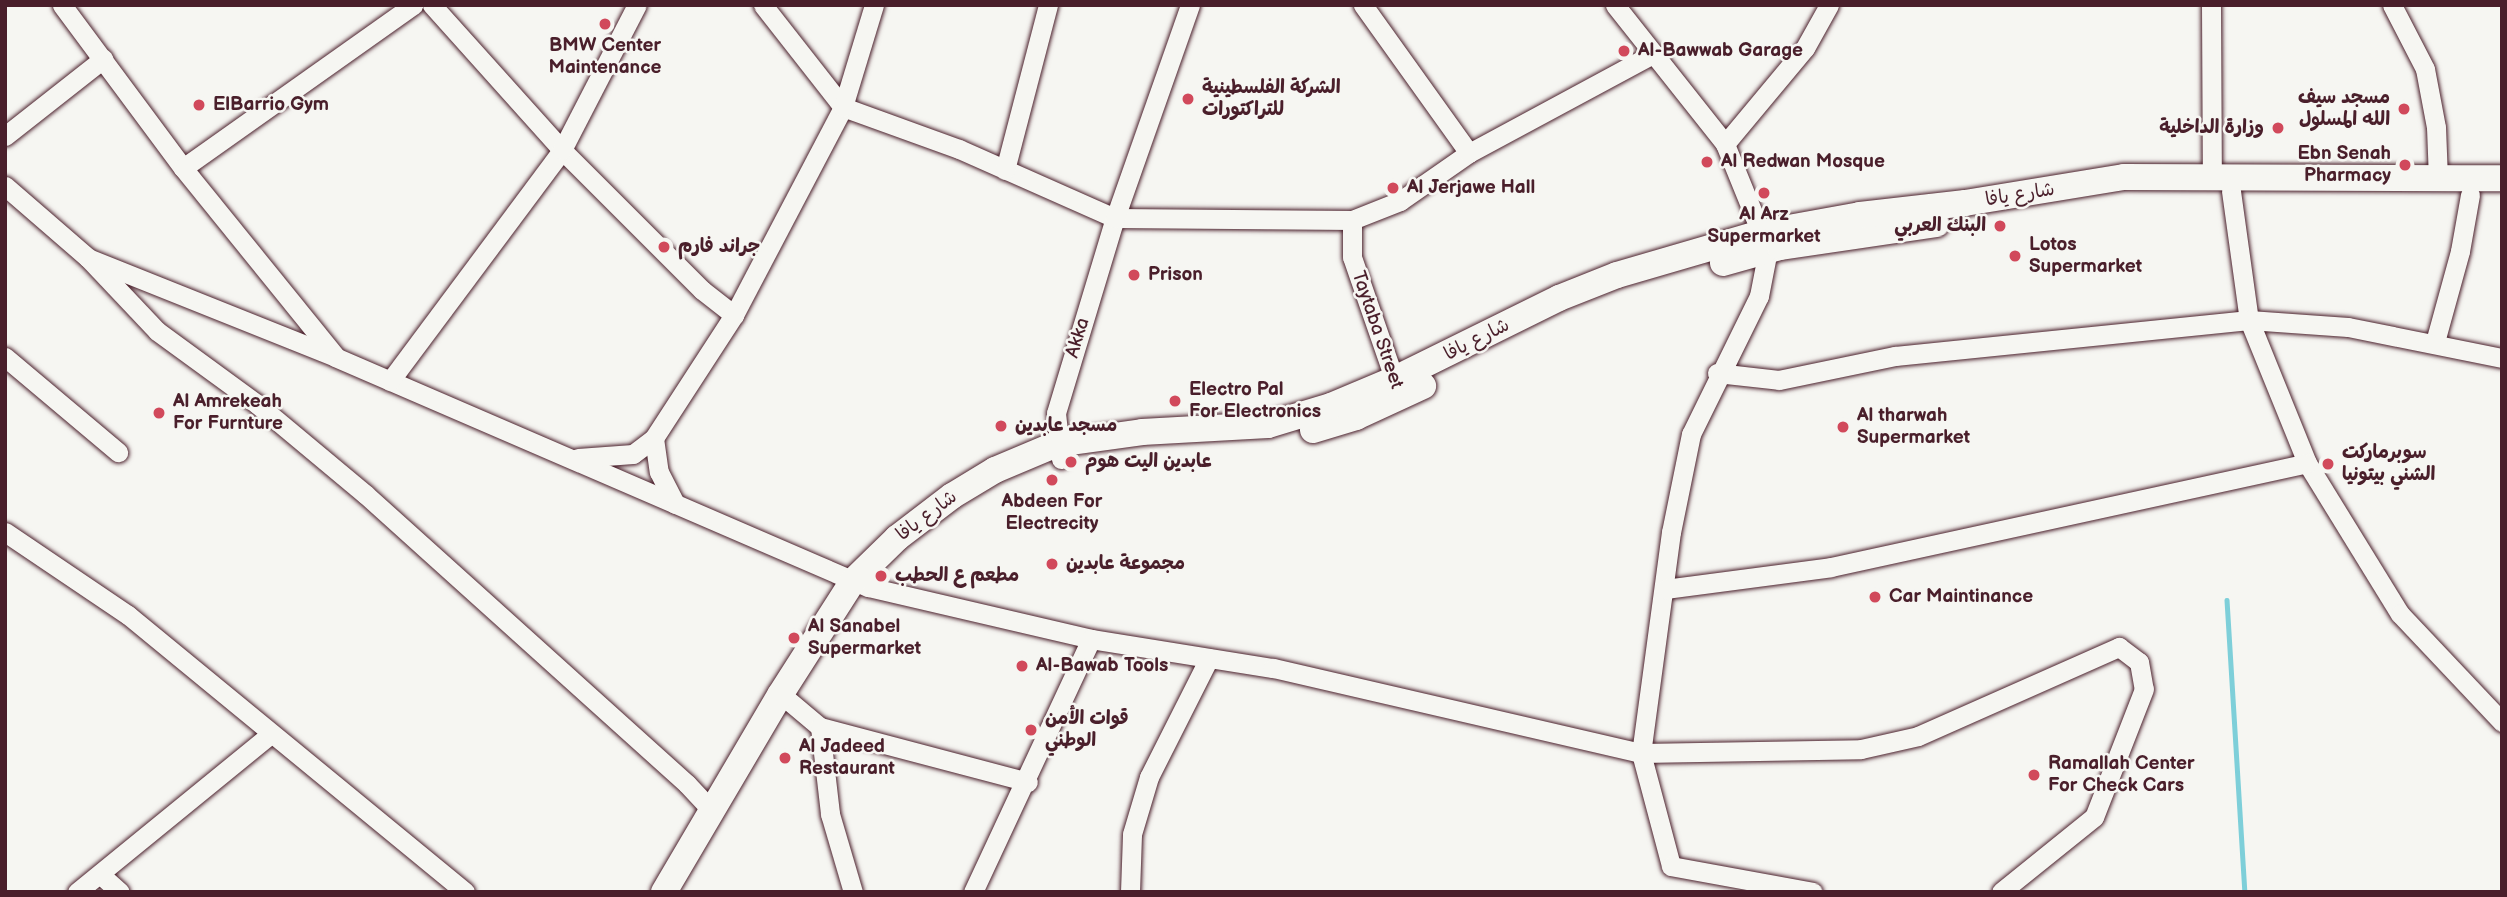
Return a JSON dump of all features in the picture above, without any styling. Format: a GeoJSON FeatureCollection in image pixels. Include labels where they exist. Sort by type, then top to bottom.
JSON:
{"type":"FeatureCollection","features":[{"type":"Feature","properties":{"kind":"main road","name":"شارع يافا"},"geometry":{"type":"LineString","coordinates":[[664,892],[712,811],[860,584],[897,538],[952,495],[995,470],[1059,451],[1142,432],[1268,425],[1397,389],[1559,298],[1617,275],[1765,242],[2124,177],[2502,195]]}},
{"type":"Feature","properties":{"kind":"main road","name":"شارع يافا"},"geometry":{"type":"LineString","coordinates":[[2222,183],[2502,178]]}},
{"type":"Feature","properties":{"kind":"main road","name":"شارع يافا"},"geometry":{"type":"LineString","coordinates":[[677,892],[860,584]]}},
{"type":"Feature","properties":{"kind":"street"},"geometry":{"type":"LineString","coordinates":[[62,5],[183,168],[335,357]]}},
{"type":"Feature","properties":{"kind":"street"},"geometry":{"type":"LineString","coordinates":[[183,168],[412,5]]}},
{"type":"Feature","properties":{"kind":"street"},"geometry":{"type":"LineString","coordinates":[[432,5],[562,150],[702,290],[734,315]]}},
{"type":"Feature","properties":{"kind":"street"},"geometry":{"type":"LineString","coordinates":[[390,381],[562,150],[637,5]]}},
{"type":"Feature","properties":{"kind":"street"},"geometry":{"type":"LineString","coordinates":[[763,5],[843,107],[1005,170],[1115,218],[1352,220],[1400,201],[1469,153],[1653,54]]}},
{"type":"Feature","properties":{"kind":"street"},"geometry":{"type":"LineString","coordinates":[[570,458],[634,454],[654,438],[734,315],[843,107],[874,5]]}},
{"type":"Feature","properties":{"kind":"street"},"geometry":{"type":"LineString","coordinates":[[1005,170],[1048,5]]}},
{"type":"Feature","properties":{"kind":"street","name":"Akka"},"geometry":{"type":"LineString","coordinates":[[1059,451],[1056,413],[1115,218],[1190,5]]}},
{"type":"Feature","properties":{"kind":"street"},"geometry":{"type":"LineString","coordinates":[[1363,5],[1469,153]]}},
{"type":"Feature","properties":{"kind":"street"},"geometry":{"type":"LineString","coordinates":[[1615,5],[1725,144],[1765,242],[1759,296],[1717,373],[1691,434],[1671,532],[1641,753],[1671,866],[1813,892]]}},
{"type":"Feature","properties":{"kind":"street"},"geometry":{"type":"LineString","coordinates":[[1725,144],[1805,48],[1829,5]]}},
{"type":"Feature","properties":{"kind":"street"},"geometry":{"type":"LineString","coordinates":[[2211,5],[2222,183],[2249,320],[2307,463],[2400,614],[2502,722]]}},
{"type":"Feature","properties":{"kind":"street"},"geometry":{"type":"LineString","coordinates":[[2392,5],[2425,69],[2436,127],[2438,178]]}},
{"type":"Feature","properties":{"kind":"street"},"geometry":{"type":"LineString","coordinates":[[5,136],[103,59]]}},
{"type":"Feature","properties":{"kind":"street"},"geometry":{"type":"LineString","coordinates":[[5,186],[88,258],[157,331],[257,404],[365,494],[687,783],[712,811]]}},
{"type":"Feature","properties":{"kind":"street"},"geometry":{"type":"LineString","coordinates":[[2435,342],[2460,251],[2470,195]]}},
{"type":"Feature","properties":{"kind":"street","name":"Taytaba Street"},"geometry":{"type":"LineString","coordinates":[[1352,220],[1352,257],[1397,389]]}},
{"type":"Feature","properties":{"kind":"street"},"geometry":{"type":"LineString","coordinates":[[88,258],[335,357],[860,584],[1091,639],[1273,668],[1641,753],[1861,749],[1918,736],[2119,647],[2139,662],[2144,689],[2094,817],[2001,892]]}},
{"type":"Feature","properties":{"kind":"street"},"geometry":{"type":"LineString","coordinates":[[1717,373],[1779,380],[1895,356],[2249,320],[2348,327],[2435,342],[2502,358]]}},
{"type":"Feature","properties":{"kind":"street"},"geometry":{"type":"LineString","coordinates":[[5,357],[118,452]]}},
{"type":"Feature","properties":{"kind":"street"},"geometry":{"type":"LineString","coordinates":[[654,438],[659,472],[675,504]]}},
{"type":"Feature","properties":{"kind":"street"},"geometry":{"type":"LineString","coordinates":[[1665,589],[1831,567],[2307,463]]}},
{"type":"Feature","properties":{"kind":"street"},"geometry":{"type":"LineString","coordinates":[[5,532],[128,615],[464,892]]}},
{"type":"Feature","properties":{"kind":"street"},"geometry":{"type":"LineString","coordinates":[[973,892],[1028,782],[1091,639]]}},
{"type":"Feature","properties":{"kind":"street"},"geometry":{"type":"LineString","coordinates":[[1130,892],[1132,834],[1149,777],[1209,658]]}},
{"type":"Feature","properties":{"kind":"street"},"geometry":{"type":"LineString","coordinates":[[789,701],[820,727],[1028,782]]}},
{"type":"Feature","properties":{"kind":"street"},"geometry":{"type":"LineString","coordinates":[[820,727],[831,814],[853,892]]}},
{"type":"Feature","properties":{"kind":"street"},"geometry":{"type":"LineString","coordinates":[[77,892],[102,876],[271,734]]}},
{"type":"Feature","properties":{"kind":"street"},"geometry":{"type":"LineString","coordinates":[[102,876],[120,892]]}},
{"type":"Feature","properties":{"kind":"waterway"},"geometry":{"type":"LineString","coordinates":[[2227,600],[2245,892]]}},
{"type":"Feature","properties":{"kind":"place","name":"BMW Center Maintenance"},"geometry":{"type":"Point","coordinates":[605,24]}},
{"type":"Feature","properties":{"kind":"place","name":"Al-Bawwab Garage"},"geometry":{"type":"Point","coordinates":[1624,51]}},
{"type":"Feature","properties":{"kind":"place","name":"الشركة الفلسطينية للتراكتورات"},"geometry":{"type":"Point","coordinates":[1188,99]}},
{"type":"Feature","properties":{"kind":"place","name":"ElBarrio Gym"},"geometry":{"type":"Point","coordinates":[199,105]}},
{"type":"Feature","properties":{"kind":"place","name":"مسجد سيف الله المسلول"},"geometry":{"type":"Point","coordinates":[2404,109]}},
{"type":"Feature","properties":{"kind":"place","name":"وزارة الداخلية"},"geometry":{"type":"Point","coordinates":[2278,128]}},
{"type":"Feature","properties":{"kind":"place","name":"Al Redwan Mosque"},"geometry":{"type":"Point","coordinates":[1707,162]}},
{"type":"Feature","properties":{"kind":"place","name":"Ebn Senah Pharmacy"},"geometry":{"type":"Point","coordinates":[2405,165]}},
{"type":"Feature","properties":{"kind":"place","name":"Al Jerjawe Hall"},"geometry":{"type":"Point","coordinates":[1393,188]}},
{"type":"Feature","properties":{"kind":"place","name":"Al Arz Supermarket"},"geometry":{"type":"Point","coordinates":[1764,193]}},
{"type":"Feature","properties":{"kind":"place","name":"البنك العربي"},"geometry":{"type":"Point","coordinates":[2000,226]}},
{"type":"Feature","properties":{"kind":"place","name":"جراند فارم"},"geometry":{"type":"Point","coordinates":[664,247]}},
{"type":"Feature","properties":{"kind":"place","name":"Lotos Supermarket"},"geometry":{"type":"Point","coordinates":[2015,256]}},
{"type":"Feature","properties":{"kind":"place","name":"Prison"},"geometry":{"type":"Point","coordinates":[1134,275]}},
{"type":"Feature","properties":{"kind":"place","name":"Electro Pal For Electronics"},"geometry":{"type":"Point","coordinates":[1175,401]}},
{"type":"Feature","properties":{"kind":"place","name":"Al Amrekeah For Furnture"},"geometry":{"type":"Point","coordinates":[159,413]}},
{"type":"Feature","properties":{"kind":"place","name":"مسجد عابدين"},"geometry":{"type":"Point","coordinates":[1001,426]}},
{"type":"Feature","properties":{"kind":"place","name":"Al tharwah Supermarket"},"geometry":{"type":"Point","coordinates":[1843,427]}},
{"type":"Feature","properties":{"kind":"place","name":"عابدين اليت هوم"},"geometry":{"type":"Point","coordinates":[1071,462]}},
{"type":"Feature","properties":{"kind":"place","name":"سوبرماركت الشني بيتونيا"},"geometry":{"type":"Point","coordinates":[2328,464]}},
{"type":"Feature","properties":{"kind":"place","name":"Abdeen For Electrecity"},"geometry":{"type":"Point","coordinates":[1052,480]}},
{"type":"Feature","properties":{"kind":"place","name":"مجموعة عابدين"},"geometry":{"type":"Point","coordinates":[1052,564]}},
{"type":"Feature","properties":{"kind":"place","name":"مطعم ع الحطب"},"geometry":{"type":"Point","coordinates":[881,576]}},
{"type":"Feature","properties":{"kind":"place","name":"Car Maintinance"},"geometry":{"type":"Point","coordinates":[1875,597]}},
{"type":"Feature","properties":{"kind":"place","name":"Al Sanabel Supermarket"},"geometry":{"type":"Point","coordinates":[794,638]}},
{"type":"Feature","properties":{"kind":"place","name":"Al-Bawab Tools"},"geometry":{"type":"Point","coordinates":[1022,666]}},
{"type":"Feature","properties":{"kind":"place","name":"قوات الأمن الوطني"},"geometry":{"type":"Point","coordinates":[1031,730]}},
{"type":"Feature","properties":{"kind":"place","name":"Al Jadeed Restaurant"},"geometry":{"type":"Point","coordinates":[785,758]}},
{"type":"Feature","properties":{"kind":"place","name":"Ramallah Center For Check Cars"},"geometry":{"type":"Point","coordinates":[2034,775]}}]}
